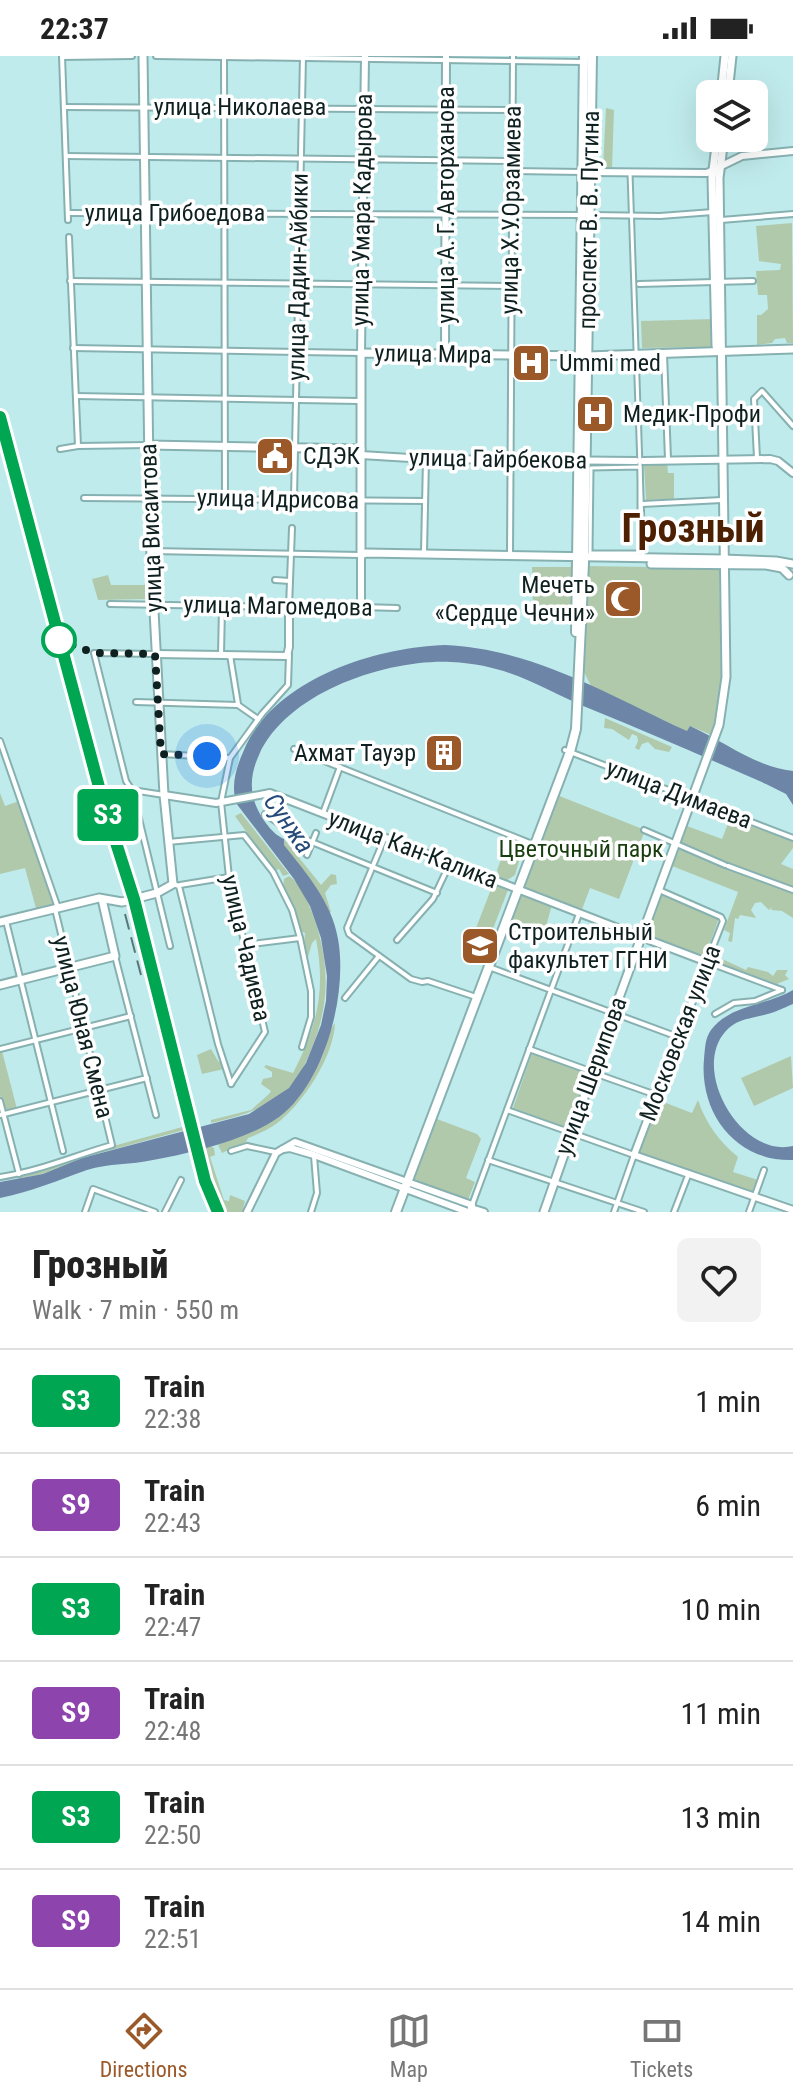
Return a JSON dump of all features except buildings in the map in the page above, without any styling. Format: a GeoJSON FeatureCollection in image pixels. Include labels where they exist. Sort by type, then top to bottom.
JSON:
{"type":"FeatureCollection","features":[{"type":"Feature","properties":{"kind":"main road","name":"улица Висаитова"},"geometry":{"type":"LineString","coordinates":[[143,56],[153,605],[164,795],[176,885]]}},
{"type":"Feature","properties":{"kind":"main road"},"geometry":{"type":"LineString","coordinates":[[722,80],[725,56]]}},
{"type":"Feature","properties":{"kind":"main road"},"geometry":{"type":"LineString","coordinates":[[729,80],[732,56]]}},
{"type":"Feature","properties":{"kind":"main road","name":"проспект В. В. Путина"},"geometry":{"type":"LineString","coordinates":[[568,751],[576,705],[584,463],[588,59]]}},
{"type":"Feature","properties":{"kind":"main road"},"geometry":{"type":"LineString","coordinates":[[715,152],[712,172],[718,282]]}},
{"type":"Feature","properties":{"kind":"main road"},"geometry":{"type":"LineString","coordinates":[[718,282],[722,152]]}},
{"type":"Feature","properties":{"kind":"main road","name":"улица Шерипова"},"geometry":{"type":"LineString","coordinates":[[544,1212],[591,1072],[645,938],[659,890],[716,735],[725,696],[720,352],[723,346],[718,282]]}},
{"type":"Feature","properties":{"kind":"main road","name":"улица Мира"},"geometry":{"type":"LineString","coordinates":[[361,353],[583,356],[793,349]]}},
{"type":"Feature","properties":{"kind":"main road","name":"улица Умара Кадырова"},"geometry":{"type":"LineString","coordinates":[[361,353],[361,555]]}},
{"type":"Feature","properties":{"kind":"main road","name":"улица Гайрбекова"},"geometry":{"type":"LineString","coordinates":[[148,445],[361,452]]}},
{"type":"Feature","properties":{"kind":"main road"},"geometry":{"type":"LineString","coordinates":[[361,555],[510,558]]}},
{"type":"Feature","properties":{"kind":"main road"},"geometry":{"type":"LineString","coordinates":[[361,555],[724,562],[769,560],[793,565]]}},
{"type":"Feature","properties":{"kind":"main road"},"geometry":{"type":"LineString","coordinates":[[580,560],[643,559],[777,566],[791,578]]}},
{"type":"Feature","properties":{"kind":"main road"},"geometry":{"type":"LineString","coordinates":[[791,578],[789,569],[793,565]]}},
{"type":"Feature","properties":{"kind":"main road"},"geometry":{"type":"LineString","coordinates":[[404,1184],[489,967],[530,843],[568,751]]}},
{"type":"Feature","properties":{"kind":"main road"},"geometry":{"type":"LineString","coordinates":[[394,1212],[568,751]]}},
{"type":"Feature","properties":{"kind":"main road"},"geometry":{"type":"LineString","coordinates":[[3,922],[102,899],[122,902],[176,885]]}},
{"type":"Feature","properties":{"kind":"main road"},"geometry":{"type":"LineString","coordinates":[[0,985],[115,956],[102,899]]}},
{"type":"Feature","properties":{"kind":"street"},"geometry":{"type":"LineString","coordinates":[[68,220],[62,57],[132,56]]}},
{"type":"Feature","properties":{"kind":"street"},"geometry":{"type":"LineString","coordinates":[[156,56],[588,59]]}},
{"type":"Feature","properties":{"kind":"street"},"geometry":{"type":"LineString","coordinates":[[224,56],[225,499]]}},
{"type":"Feature","properties":{"kind":"street","name":"улица Дадин-Айбики"},"geometry":{"type":"LineString","coordinates":[[294,498],[303,57]]}},
{"type":"Feature","properties":{"kind":"street","name":"улица Умара Кадырова"},"geometry":{"type":"LineString","coordinates":[[361,353],[365,58]]}},
{"type":"Feature","properties":{"kind":"street","name":"улица А. Г. Авторханова"},"geometry":{"type":"LineString","coordinates":[[445,354],[446,58]]}},
{"type":"Feature","properties":{"kind":"street","name":"улица Х.У.Орзамиева"},"geometry":{"type":"LineString","coordinates":[[510,558],[513,59]]}},
{"type":"Feature","properties":{"kind":"street","name":"улица Николаева"},"geometry":{"type":"LineString","coordinates":[[64,107],[512,110]]}},
{"type":"Feature","properties":{"kind":"street"},"geometry":{"type":"LineString","coordinates":[[511,171],[712,172],[721,165],[754,154],[793,151]]}},
{"type":"Feature","properties":{"kind":"street"},"geometry":{"type":"LineString","coordinates":[[66,156],[511,161]]}},
{"type":"Feature","properties":{"kind":"street"},"geometry":{"type":"LineString","coordinates":[[630,173],[643,559]]}},
{"type":"Feature","properties":{"kind":"street","name":"улица Грибоедова"},"geometry":{"type":"LineString","coordinates":[[68,213],[633,216],[713,212]]}},
{"type":"Feature","properties":{"kind":"street"},"geometry":{"type":"LineString","coordinates":[[719,220],[793,214]]}},
{"type":"Feature","properties":{"kind":"street"},"geometry":{"type":"LineString","coordinates":[[69,237],[78,446]]}},
{"type":"Feature","properties":{"kind":"street"},"geometry":{"type":"LineString","coordinates":[[70,281],[510,286]]}},
{"type":"Feature","properties":{"kind":"street"},"geometry":{"type":"LineString","coordinates":[[639,284],[753,281]]}},
{"type":"Feature","properties":{"kind":"street","name":"улица Мира"},"geometry":{"type":"LineString","coordinates":[[73,348],[361,353]]}},
{"type":"Feature","properties":{"kind":"street"},"geometry":{"type":"LineString","coordinates":[[664,354],[668,460]]}},
{"type":"Feature","properties":{"kind":"street"},"geometry":{"type":"LineString","coordinates":[[793,426],[762,391],[754,399],[757,458],[776,460],[793,473]]}},
{"type":"Feature","properties":{"kind":"street"},"geometry":{"type":"LineString","coordinates":[[76,396],[362,401]]}},
{"type":"Feature","properties":{"kind":"street"},"geometry":{"type":"LineString","coordinates":[[60,449],[148,445]]}},
{"type":"Feature","properties":{"kind":"street","name":"улица Гайрбекова"},"geometry":{"type":"LineString","coordinates":[[361,452],[426,459],[584,463],[757,458]]}},
{"type":"Feature","properties":{"kind":"street"},"geometry":{"type":"LineString","coordinates":[[423,554],[426,459]]}},
{"type":"Feature","properties":{"kind":"street"},"geometry":{"type":"LineString","coordinates":[[584,463],[640,467],[640,553],[590,553],[584,463]]}},
{"type":"Feature","properties":{"kind":"street","name":"улица Идрисова"},"geometry":{"type":"LineString","coordinates":[[84,498],[425,501]]}},
{"type":"Feature","properties":{"kind":"street"},"geometry":{"type":"LineString","coordinates":[[642,504],[722,500]]}},
{"type":"Feature","properties":{"kind":"street"},"geometry":{"type":"LineString","coordinates":[[221,802],[230,758],[288,685],[292,528]]}},
{"type":"Feature","properties":{"kind":"street"},"geometry":{"type":"LineString","coordinates":[[151,551],[361,555],[361,607]]}},
{"type":"Feature","properties":{"kind":"street"},"geometry":{"type":"LineString","coordinates":[[275,580],[290,581]]}},
{"type":"Feature","properties":{"kind":"street","name":"улица Магомедова"},"geometry":{"type":"LineString","coordinates":[[110,604],[397,608]]}},
{"type":"Feature","properties":{"kind":"street"},"geometry":{"type":"LineString","coordinates":[[221,655],[222,606]]}},
{"type":"Feature","properties":{"kind":"street"},"geometry":{"type":"LineString","coordinates":[[170,946],[94,653],[289,655]]}},
{"type":"Feature","properties":{"kind":"street"},"geometry":{"type":"LineString","coordinates":[[230,655],[238,705]]}},
{"type":"Feature","properties":{"kind":"street"},"geometry":{"type":"LineString","coordinates":[[136,702],[238,705],[258,719]]}},
{"type":"Feature","properties":{"kind":"street","name":"улица Юная Смена"},"geometry":{"type":"LineString","coordinates":[[0,741],[56,909],[112,1145],[65,1159],[43,1170],[19,1174]]}},
{"type":"Feature","properties":{"kind":"street"},"geometry":{"type":"LineString","coordinates":[[294,749],[530,843]]}},
{"type":"Feature","properties":{"kind":"street","name":"улица Димаева"},"geometry":{"type":"LineString","coordinates":[[568,751],[793,838]]}},
{"type":"Feature","properties":{"kind":"street"},"geometry":{"type":"LineString","coordinates":[[161,754],[230,758]]}},
{"type":"Feature","properties":{"kind":"street"},"geometry":{"type":"LineString","coordinates":[[323,814],[340,767]]}},
{"type":"Feature","properties":{"kind":"street","name":"улица Кан-Калика"},"geometry":{"type":"LineString","coordinates":[[132,790],[221,802],[264,793],[782,990],[755,1001],[734,1003],[715,1014]]}},
{"type":"Feature","properties":{"kind":"street","name":"улица Чадиева"},"geometry":{"type":"LineString","coordinates":[[221,802],[229,877],[265,1032],[231,1084]]}},
{"type":"Feature","properties":{"kind":"street"},"geometry":{"type":"LineString","coordinates":[[265,814],[290,832],[437,893]]}},
{"type":"Feature","properties":{"kind":"street"},"geometry":{"type":"LineString","coordinates":[[644,830],[793,890]]}},
{"type":"Feature","properties":{"kind":"street"},"geometry":{"type":"LineString","coordinates":[[307,855],[316,833]]}},
{"type":"Feature","properties":{"kind":"street"},"geometry":{"type":"LineString","coordinates":[[168,842],[244,835],[273,872],[292,910],[311,991],[311,1017],[302,1047]]}},
{"type":"Feature","properties":{"kind":"street"},"geometry":{"type":"LineString","coordinates":[[385,837],[347,928],[351,936],[411,979],[428,981],[473,996]]}},
{"type":"Feature","properties":{"kind":"street"},"geometry":{"type":"LineString","coordinates":[[397,940],[437,893],[450,863]]}},
{"type":"Feature","properties":{"kind":"street"},"geometry":{"type":"LineString","coordinates":[[176,885],[229,877]]}},
{"type":"Feature","properties":{"kind":"street","name":"улица Висаитова"},"geometry":{"type":"LineString","coordinates":[[176,885],[231,1084]]}},
{"type":"Feature","properties":{"kind":"street","name":"Московская улица"},"geometry":{"type":"LineString","coordinates":[[614,1212],[723,921],[721,917],[659,890]]}},
{"type":"Feature","properties":{"kind":"street"},"geometry":{"type":"LineString","coordinates":[[470,1209],[580,913]]}},
{"type":"Feature","properties":{"kind":"street"},"geometry":{"type":"LineString","coordinates":[[3,922],[21,980],[63,1151]]}},
{"type":"Feature","properties":{"kind":"street"},"geometry":{"type":"LineString","coordinates":[[244,945],[300,938]]}},
{"type":"Feature","properties":{"kind":"street"},"geometry":{"type":"LineString","coordinates":[[115,956],[156,1115]]}},
{"type":"Feature","properties":{"kind":"street"},"geometry":{"type":"LineString","coordinates":[[345,998],[379,956]]}},
{"type":"Feature","properties":{"kind":"street"},"geometry":{"type":"LineString","coordinates":[[489,967],[678,1037]]}},
{"type":"Feature","properties":{"kind":"street"},"geometry":{"type":"LineString","coordinates":[[0,1049],[131,1016]]}},
{"type":"Feature","properties":{"kind":"street"},"geometry":{"type":"LineString","coordinates":[[529,1049],[656,1095]]}},
{"type":"Feature","properties":{"kind":"street"},"geometry":{"type":"LineString","coordinates":[[2,1114],[147,1078]]}},
{"type":"Feature","properties":{"kind":"street"},"geometry":{"type":"LineString","coordinates":[[0,1101],[19,1174],[0,1177]]}},
{"type":"Feature","properties":{"kind":"street"},"geometry":{"type":"LineString","coordinates":[[507,1110],[793,1210]]}},
{"type":"Feature","properties":{"kind":"street"},"geometry":{"type":"LineString","coordinates":[[231,1151],[247,1146],[276,1153]]}},
{"type":"Feature","properties":{"kind":"street"},"geometry":{"type":"LineString","coordinates":[[247,1212],[276,1153],[296,1146],[369,1168],[432,1195],[484,1212]]}},
{"type":"Feature","properties":{"kind":"street"},"geometry":{"type":"LineString","coordinates":[[315,1152],[366,1175],[404,1184]]}},
{"type":"Feature","properties":{"kind":"street"},"geometry":{"type":"LineString","coordinates":[[311,1212],[318,1181],[315,1152]]}},
{"type":"Feature","properties":{"kind":"street"},"geometry":{"type":"LineString","coordinates":[[488,1160],[644,1212]]}},
{"type":"Feature","properties":{"kind":"street"},"geometry":{"type":"LineString","coordinates":[[366,1175],[369,1168]]}},
{"type":"Feature","properties":{"kind":"street"},"geometry":{"type":"LineString","coordinates":[[749,1212],[764,1170]]}},
{"type":"Feature","properties":{"kind":"street"},"geometry":{"type":"LineString","coordinates":[[674,1212],[689,1173]]}},
{"type":"Feature","properties":{"kind":"street"},"geometry":{"type":"LineString","coordinates":[[165,1212],[181,1180]]}},
{"type":"Feature","properties":{"kind":"street"},"geometry":{"type":"LineString","coordinates":[[85,1212],[93,1189],[155,1212]]}},
{"type":"Feature","properties":{"kind":"green space"},"geometry":{"type":"Polygon","coordinates":[[[606,108],[614,110],[612,169],[603,167],[606,108]]]}},
{"type":"Feature","properties":{"kind":"green space"},"geometry":{"type":"Polygon","coordinates":[[[792,223],[793,343],[787,343],[785,338],[757,345],[757,315],[768,309],[767,295],[758,295],[756,271],[780,270],[781,264],[759,261],[756,226],[792,223]]]}},
{"type":"Feature","properties":{"kind":"green space"},"geometry":{"type":"Polygon","coordinates":[[[714,319],[713,347],[642,348],[641,321],[714,319]]]}},
{"type":"Feature","properties":{"kind":"green space"},"geometry":{"type":"Polygon","coordinates":[[[667,462],[668,473],[674,473],[674,499],[646,500],[644,465],[667,462]]]}},
{"type":"Feature","properties":{"kind":"green space"},"geometry":{"type":"Polygon","coordinates":[[[586,566],[719,568],[722,695],[714,736],[690,726],[688,732],[592,688],[584,672],[586,566]]]}},
{"type":"Feature","properties":{"kind":"green space"},"geometry":{"type":"Polygon","coordinates":[[[532,567],[571,567],[571,610],[533,609],[532,567]]]}},
{"type":"Feature","properties":{"kind":"green space"},"geometry":{"type":"Polygon","coordinates":[[[108,575],[111,585],[148,585],[148,599],[98,600],[92,579],[108,575]]]}},
{"type":"Feature","properties":{"kind":"green space"},"geometry":{"type":"Polygon","coordinates":[[[605,718],[672,747],[669,752],[655,749],[648,742],[642,744],[639,750],[635,748],[637,736],[632,734],[629,740],[612,729],[604,728],[605,718]]]}},
{"type":"Feature","properties":{"kind":"green space"},"geometry":{"type":"Polygon","coordinates":[[[0,793],[5,806],[19,801],[54,906],[37,912],[25,868],[0,874],[0,793]]]}},
{"type":"Feature","properties":{"kind":"green space","name":"Цветочный парк"},"geometry":{"type":"Polygon","coordinates":[[[557,795],[645,830],[619,899],[590,888],[581,912],[522,889],[557,795]]]}},
{"type":"Feature","properties":{"kind":"green space"},"geometry":{"type":"Polygon","coordinates":[[[241,813],[289,874],[283,876],[279,869],[274,871],[235,816],[241,813]]]}},
{"type":"Feature","properties":{"kind":"green space"},"geometry":{"type":"Polygon","coordinates":[[[731,816],[793,841],[793,848],[781,864],[793,869],[793,918],[782,911],[771,910],[772,907],[769,910],[761,902],[755,903],[751,910],[756,918],[740,915],[738,919],[735,918],[732,942],[728,941],[730,933],[724,930],[738,892],[672,866],[687,826],[722,839],[731,816]]]}},
{"type":"Feature","properties":{"kind":"green space"},"geometry":{"type":"Polygon","coordinates":[[[509,838],[524,844],[515,875],[506,881],[500,878],[497,870],[509,838]]]}},
{"type":"Feature","properties":{"kind":"green space"},"geometry":{"type":"Polygon","coordinates":[[[284,839],[321,885],[331,874],[336,875],[337,884],[331,885],[325,893],[331,912],[284,845],[284,839]]]}},
{"type":"Feature","properties":{"kind":"green space"},"geometry":{"type":"Polygon","coordinates":[[[289,876],[298,884],[307,901],[323,952],[325,1001],[317,1033],[299,1075],[281,1095],[253,1111],[211,1123],[211,1120],[251,1110],[271,1091],[261,1084],[263,1079],[272,1077],[272,1072],[264,1067],[293,1073],[308,1040],[317,1008],[319,958],[316,939],[308,957],[305,933],[300,931],[295,908],[283,888],[284,879],[289,876]]]}},
{"type":"Feature","properties":{"kind":"green space"},"geometry":{"type":"Polygon","coordinates":[[[493,884],[508,890],[491,934],[476,928],[493,884]]]}},
{"type":"Feature","properties":{"kind":"green space"},"geometry":{"type":"Polygon","coordinates":[[[520,892],[552,905],[544,933],[509,919],[520,892]]]}},
{"type":"Feature","properties":{"kind":"green space"},"geometry":{"type":"Polygon","coordinates":[[[661,895],[719,918],[705,957],[647,935],[661,895]]]}},
{"type":"Feature","properties":{"kind":"green space"},"geometry":{"type":"Polygon","coordinates":[[[718,948],[720,958],[746,970],[748,967],[773,976],[777,970],[788,970],[785,975],[789,979],[777,984],[712,960],[718,948]]]}},
{"type":"Feature","properties":{"kind":"green space"},"geometry":{"type":"Polygon","coordinates":[[[335,1023],[323,1064],[296,1104],[273,1126],[222,1153],[218,1145],[270,1120],[292,1102],[322,1057],[335,1023]]]}},
{"type":"Feature","properties":{"kind":"green space"},"geometry":{"type":"Polygon","coordinates":[[[211,1049],[224,1069],[202,1074],[197,1055],[211,1049]]]}},
{"type":"Feature","properties":{"kind":"green space"},"geometry":{"type":"Polygon","coordinates":[[[0,1051],[17,1109],[4,1112],[0,1095],[0,1051]]]}},
{"type":"Feature","properties":{"kind":"green space"},"geometry":{"type":"Polygon","coordinates":[[[532,1053],[589,1074],[570,1129],[513,1108],[532,1053]]]}},
{"type":"Feature","properties":{"kind":"green space"},"geometry":{"type":"Polygon","coordinates":[[[791,1056],[793,1088],[754,1106],[741,1078],[791,1056]]]}},
{"type":"Feature","properties":{"kind":"green space"},"geometry":{"type":"Polygon","coordinates":[[[658,1100],[692,1113],[698,1100],[714,1132],[738,1157],[733,1172],[758,1180],[753,1193],[639,1154],[658,1100]]]}},
{"type":"Feature","properties":{"kind":"green space"},"geometry":{"type":"Polygon","coordinates":[[[437,1119],[477,1134],[481,1139],[466,1178],[475,1182],[468,1200],[414,1180],[437,1119]]]}},
{"type":"Feature","properties":{"kind":"green space"},"geometry":{"type":"Polygon","coordinates":[[[186,1126],[188,1129],[82,1158],[43,1174],[16,1179],[77,1156],[186,1126]]]}},
{"type":"Feature","properties":{"kind":"green space"},"geometry":{"type":"Polygon","coordinates":[[[202,1148],[214,1148],[215,1155],[210,1157],[224,1200],[229,1201],[230,1195],[245,1201],[242,1212],[219,1212],[202,1148]]]}},
{"type":"Feature","properties":{"kind":"water"},"geometry":{"type":"Polygon","coordinates":[[[445,645],[478,648],[540,664],[687,731],[690,726],[753,759],[793,771],[793,805],[786,794],[766,784],[525,679],[492,668],[451,662],[398,666],[370,673],[315,697],[292,713],[273,733],[259,755],[252,780],[253,796],[260,815],[284,839],[284,845],[317,889],[330,913],[338,939],[340,961],[336,1010],[321,1060],[309,1082],[279,1117],[235,1139],[145,1162],[95,1168],[0,1198],[0,1182],[43,1174],[82,1158],[249,1114],[289,1088],[306,1063],[321,1025],[327,976],[321,938],[310,906],[294,879],[236,803],[234,783],[239,763],[258,725],[278,704],[302,687],[329,672],[388,652],[445,645]]]}},
{"type":"Feature","properties":{"kind":"water"},"geometry":{"type":"Polygon","coordinates":[[[793,990],[793,1004],[743,1020],[729,1028],[716,1049],[714,1068],[727,1108],[740,1125],[756,1139],[774,1146],[793,1146],[793,1160],[754,1153],[725,1130],[708,1098],[704,1059],[708,1036],[719,1021],[739,1010],[793,990]]]}},
{"type":"Feature","properties":{"kind":"railway"},"geometry":{"type":"LineString","coordinates":[[0,418],[103,802],[134,899],[213,1212]]}},
{"type":"Feature","properties":{"kind":"railway"},"geometry":{"type":"LineString","coordinates":[[125,914],[141,975]]}},
{"type":"Feature","properties":{"kind":"train","name":"S3"},"geometry":{"type":"LineString","coordinates":[[0,417],[103,802],[134,899],[205,1181],[218,1212]]}},
{"type":"Feature","properties":{"kind":"place","name":"Ummi med"},"geometry":{"type":"Point","coordinates":[531,363]}},
{"type":"Feature","properties":{"kind":"place","name":"Медик-Профи"},"geometry":{"type":"Point","coordinates":[595,414]}},
{"type":"Feature","properties":{"kind":"place","name":"СДЭК"},"geometry":{"type":"Point","coordinates":[275,456]}},
{"type":"Feature","properties":{"kind":"place","name":"Мечеть «Сердце Чечни»"},"geometry":{"type":"Point","coordinates":[623,599]}},
{"type":"Feature","properties":{"kind":"place","name":"Ахмат Тауэр"},"geometry":{"type":"Point","coordinates":[444,753]}},
{"type":"Feature","properties":{"kind":"place","name":"Строительный факультет ГГНИ"},"geometry":{"type":"Point","coordinates":[480,946]}},
{"type":"Feature","properties":{"kind":"district","name":"Грозный"},"geometry":{"type":"Point","coordinates":[693,528]}},
{"type":"Feature","properties":{"kind":"route"},"geometry":{"type":"LineString","coordinates":[[59,640],[94,653],[155,654],[161,754],[207,756]]}},
{"type":"Feature","properties":{"kind":"water label","name":"Сунжа"},"geometry":{"type":"Point","coordinates":[289,823]}}]}
